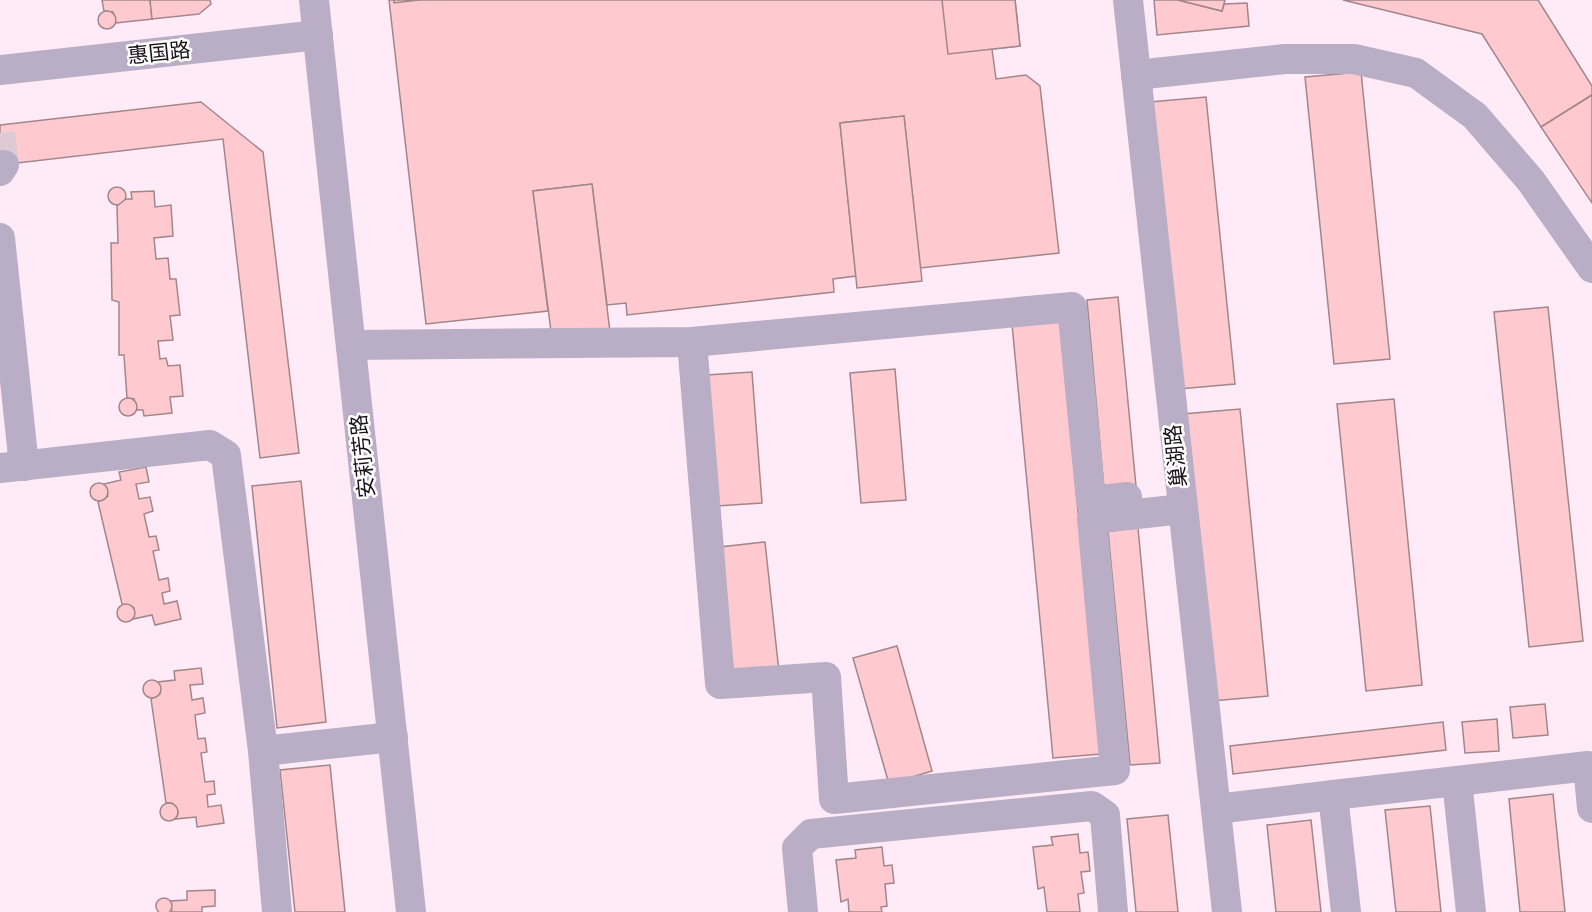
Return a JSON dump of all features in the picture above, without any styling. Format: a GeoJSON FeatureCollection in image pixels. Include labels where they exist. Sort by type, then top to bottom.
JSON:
{"type":"FeatureCollection","features":[{"type":"Feature","properties":{"kind":"street","name":"安莉芳路"},"geometry":{"type":"LineString","coordinates":[[314,0],[411,912]]}},
{"type":"Feature","properties":{"kind":"street","name":"巢湖路"},"geometry":{"type":"LineString","coordinates":[[1128,0],[1227,912]]}},
{"type":"Feature","properties":{"kind":"street","name":"惠国路"},"geometry":{"type":"LineString","coordinates":[[0,70],[318,35]]}},
{"type":"Feature","properties":{"kind":"street"},"geometry":{"type":"LineString","coordinates":[[1136,75],[1285,59],[1354,59],[1416,73],[1475,116],[1531,181],[1592,268]]}},
{"type":"Feature","properties":{"kind":"street"},"geometry":{"type":"LineString","coordinates":[[0,238],[12,467],[210,445],[226,455],[263,751],[277,912]]}},
{"type":"Feature","properties":{"kind":"street"},"geometry":{"type":"LineString","coordinates":[[351,345],[692,342],[1072,307],[1091,501],[1181,500]]}},
{"type":"Feature","properties":{"kind":"street"},"geometry":{"type":"LineString","coordinates":[[692,342],[720,684],[826,677],[834,800],[1115,770],[1092,519],[1181,500]]}},
{"type":"Feature","properties":{"kind":"street"},"geometry":{"type":"LineString","coordinates":[[263,751],[393,737]]}},
{"type":"Feature","properties":{"kind":"street"},"geometry":{"type":"LineString","coordinates":[[1216,809],[1588,766],[1592,808]]}},
{"type":"Feature","properties":{"kind":"street"},"geometry":{"type":"LineString","coordinates":[[1457,781],[1471,912]]}},
{"type":"Feature","properties":{"kind":"street"},"geometry":{"type":"LineString","coordinates":[[1333,795],[1346,912]]}},
{"type":"Feature","properties":{"kind":"street"},"geometry":{"type":"LineString","coordinates":[[803,912],[797,848],[811,834],[1092,806],[1105,816],[1113,912]]}},
{"type":"Feature","properties":{"kind":"building"},"geometry":{"type":"Polygon","coordinates":[[[102,0],[150,0],[152,19],[116,23],[113,12],[104,11],[102,0]]]}},
{"type":"Feature","properties":{"kind":"building"},"geometry":{"type":"Polygon","coordinates":[[[150,0],[210,0],[211,4],[199,14],[152,19],[150,0]]]}},
{"type":"Feature","properties":{"kind":"building"},"geometry":{"type":"Polygon","coordinates":[[[389,0],[1015,0],[1020,46],[992,49],[996,79],[1026,75],[1040,86],[1059,253],[920,268],[904,116],[840,123],[856,276],[833,279],[834,292],[627,315],[626,303],[607,305],[592,184],[533,191],[548,311],[426,324],[389,0]]]}},
{"type":"Feature","properties":{"kind":"building"},"geometry":{"type":"Polygon","coordinates":[[[394,0],[419,0],[394,3],[394,0]]]}},
{"type":"Feature","properties":{"kind":"building"},"geometry":{"type":"Polygon","coordinates":[[[942,0],[1015,0],[1020,46],[948,54],[942,0]]]}},
{"type":"Feature","properties":{"kind":"building"},"geometry":{"type":"Polygon","coordinates":[[[1154,0],[1178,0],[1222,11],[1224,4],[1247,3],[1249,26],[1157,35],[1154,0]]]}},
{"type":"Feature","properties":{"kind":"building"},"geometry":{"type":"Polygon","coordinates":[[[1178,0],[1225,0],[1222,11],[1178,0]]]}},
{"type":"Feature","properties":{"kind":"building"},"geometry":{"type":"Polygon","coordinates":[[[1343,0],[1538,0],[1592,86],[1592,95],[1541,127],[1482,34],[1343,0]]]}},
{"type":"Feature","properties":{"kind":"building"},"geometry":{"type":"Polygon","coordinates":[[[103,11],[111,11],[116,16],[114,27],[103,29],[98,24],[98,16],[103,11]]]}},
{"type":"Feature","properties":{"kind":"building"},"geometry":{"type":"Polygon","coordinates":[[[1361,72],[1390,359],[1334,364],[1305,77],[1361,72]]]}},
{"type":"Feature","properties":{"kind":"building"},"geometry":{"type":"Polygon","coordinates":[[[1592,95],[1592,203],[1541,127],[1592,95]]]}},
{"type":"Feature","properties":{"kind":"building"},"geometry":{"type":"Polygon","coordinates":[[[1206,97],[1235,384],[1179,389],[1150,102],[1206,97]]]}},
{"type":"Feature","properties":{"kind":"building"},"geometry":{"type":"Polygon","coordinates":[[[201,102],[263,152],[299,453],[260,458],[223,139],[0,165],[0,125],[201,102]]]}},
{"type":"Feature","properties":{"kind":"building"},"geometry":{"type":"Polygon","coordinates":[[[904,116],[922,281],[857,288],[840,123],[904,116]]]}},
{"type":"Feature","properties":{"kind":"building"},"geometry":{"type":"Polygon","coordinates":[[[592,184],[610,332],[552,339],[533,191],[592,184]]]}},
{"type":"Feature","properties":{"kind":"building"},"geometry":{"type":"Polygon","coordinates":[[[113,187],[121,187],[126,192],[124,203],[113,205],[108,200],[108,192],[113,187]]]}},
{"type":"Feature","properties":{"kind":"building"},"geometry":{"type":"Polygon","coordinates":[[[154,191],[155,207],[171,205],[173,236],[154,238],[156,259],[168,258],[170,279],[176,279],[180,315],[170,316],[173,340],[158,341],[160,359],[166,358],[168,366],[180,365],[183,396],[170,397],[172,413],[144,416],[143,410],[137,410],[134,399],[127,398],[124,355],[119,355],[119,302],[112,300],[111,243],[118,243],[117,206],[126,199],[132,199],[131,192],[154,191]]]}},
{"type":"Feature","properties":{"kind":"building"},"geometry":{"type":"Polygon","coordinates":[[[1118,297],[1136,486],[1104,489],[1087,300],[1118,297]]]}},
{"type":"Feature","properties":{"kind":"building"},"geometry":{"type":"Polygon","coordinates":[[[1548,307],[1583,641],[1529,647],[1494,312],[1548,307]]]}},
{"type":"Feature","properties":{"kind":"building"},"geometry":{"type":"Polygon","coordinates":[[[1060,320],[1101,754],[1053,758],[1012,324],[1060,320]]]}},
{"type":"Feature","properties":{"kind":"building"},"geometry":{"type":"Polygon","coordinates":[[[895,369],[906,500],[861,503],[850,373],[895,369]]]}},
{"type":"Feature","properties":{"kind":"building"},"geometry":{"type":"Polygon","coordinates":[[[752,372],[762,503],[717,506],[707,375],[752,372]]]}},
{"type":"Feature","properties":{"kind":"building"},"geometry":{"type":"Polygon","coordinates":[[[124,398],[132,398],[137,403],[135,414],[124,416],[119,411],[119,403],[124,398]]]}},
{"type":"Feature","properties":{"kind":"building"},"geometry":{"type":"Polygon","coordinates":[[[1394,399],[1422,685],[1366,691],[1337,404],[1394,399]]]}},
{"type":"Feature","properties":{"kind":"building"},"geometry":{"type":"Polygon","coordinates":[[[1240,409],[1268,696],[1212,701],[1183,414],[1240,409]]]}},
{"type":"Feature","properties":{"kind":"building"},"geometry":{"type":"Polygon","coordinates":[[[146,467],[149,482],[136,484],[139,499],[150,497],[153,511],[144,514],[149,537],[156,536],[159,550],[153,551],[159,580],[168,578],[170,591],[162,593],[164,604],[177,601],[181,619],[155,625],[152,615],[133,619],[134,608],[122,604],[98,502],[108,496],[104,484],[121,480],[119,472],[146,467]]]}},
{"type":"Feature","properties":{"kind":"building"},"geometry":{"type":"Polygon","coordinates":[[[301,481],[326,722],[277,728],[252,486],[301,481]]]}},
{"type":"Feature","properties":{"kind":"building"},"geometry":{"type":"Polygon","coordinates":[[[95,483],[103,483],[108,488],[106,499],[95,501],[90,496],[90,488],[95,483]]]}},
{"type":"Feature","properties":{"kind":"building"},"geometry":{"type":"Polygon","coordinates":[[[1138,528],[1160,763],[1130,765],[1108,531],[1138,528]]]}},
{"type":"Feature","properties":{"kind":"building"},"geometry":{"type":"Polygon","coordinates":[[[765,542],[779,672],[734,677],[720,547],[765,542]]]}},
{"type":"Feature","properties":{"kind":"building"},"geometry":{"type":"Polygon","coordinates":[[[122,604],[130,604],[135,609],[133,620],[122,622],[117,617],[117,609],[122,604]]]}},
{"type":"Feature","properties":{"kind":"building"},"geometry":{"type":"Polygon","coordinates":[[[897,646],[932,771],[889,784],[853,658],[897,646]]]}},
{"type":"Feature","properties":{"kind":"building"},"geometry":{"type":"Polygon","coordinates":[[[201,668],[203,684],[190,685],[192,700],[203,698],[205,713],[195,715],[198,739],[205,738],[207,752],[201,753],[205,782],[214,781],[215,794],[207,795],[208,807],[221,805],[224,823],[197,827],[196,817],[175,819],[178,814],[177,808],[172,803],[166,803],[151,699],[160,694],[158,682],[175,680],[174,671],[201,668]]]}},
{"type":"Feature","properties":{"kind":"building"},"geometry":{"type":"Polygon","coordinates":[[[148,680],[156,680],[161,685],[159,696],[148,698],[143,693],[143,685],[148,680]]]}},
{"type":"Feature","properties":{"kind":"building"},"geometry":{"type":"Polygon","coordinates":[[[1545,704],[1548,735],[1513,738],[1510,707],[1545,704]]]}},
{"type":"Feature","properties":{"kind":"building"},"geometry":{"type":"Polygon","coordinates":[[[1497,719],[1499,751],[1465,753],[1462,722],[1497,719]]]}},
{"type":"Feature","properties":{"kind":"building"},"geometry":{"type":"Polygon","coordinates":[[[1443,722],[1446,750],[1233,774],[1230,746],[1443,722]]]}},
{"type":"Feature","properties":{"kind":"building"},"geometry":{"type":"Polygon","coordinates":[[[330,765],[345,912],[295,912],[280,770],[330,765]]]}},
{"type":"Feature","properties":{"kind":"building"},"geometry":{"type":"Polygon","coordinates":[[[1553,794],[1565,912],[1520,912],[1509,799],[1553,794]]]}},
{"type":"Feature","properties":{"kind":"building"},"geometry":{"type":"Polygon","coordinates":[[[165,803],[173,803],[178,808],[176,819],[165,821],[160,816],[160,808],[165,803]]]}},
{"type":"Feature","properties":{"kind":"building"},"geometry":{"type":"Polygon","coordinates":[[[1430,806],[1441,912],[1396,912],[1385,810],[1430,806]]]}},
{"type":"Feature","properties":{"kind":"building"},"geometry":{"type":"Polygon","coordinates":[[[1168,815],[1178,912],[1136,912],[1127,819],[1168,815]]]}},
{"type":"Feature","properties":{"kind":"building"},"geometry":{"type":"Polygon","coordinates":[[[1311,820],[1321,912],[1276,912],[1267,825],[1311,820]]]}},
{"type":"Feature","properties":{"kind":"building"},"geometry":{"type":"Polygon","coordinates":[[[1078,834],[1080,853],[1088,852],[1090,871],[1081,872],[1084,893],[1078,894],[1080,912],[1047,912],[1044,887],[1038,889],[1033,847],[1053,845],[1051,837],[1078,834]]]}},
{"type":"Feature","properties":{"kind":"building"},"geometry":{"type":"Polygon","coordinates":[[[882,847],[884,866],[892,865],[894,883],[885,884],[887,906],[881,907],[882,912],[849,912],[848,899],[841,902],[836,860],[856,858],[855,850],[882,847]]]}},
{"type":"Feature","properties":{"kind":"building"},"geometry":{"type":"Polygon","coordinates":[[[215,890],[215,906],[202,907],[202,912],[172,912],[170,901],[187,900],[187,891],[215,890]]]}},
{"type":"Feature","properties":{"kind":"building"},"geometry":{"type":"Polygon","coordinates":[[[161,898],[167,898],[172,906],[170,912],[161,914],[156,909],[156,903],[161,898]]]}},
{"type":"Feature","properties":{"kind":"tunnel"},"geometry":{"type":"LineString","coordinates":[[0,133],[4,165]]}}]}
